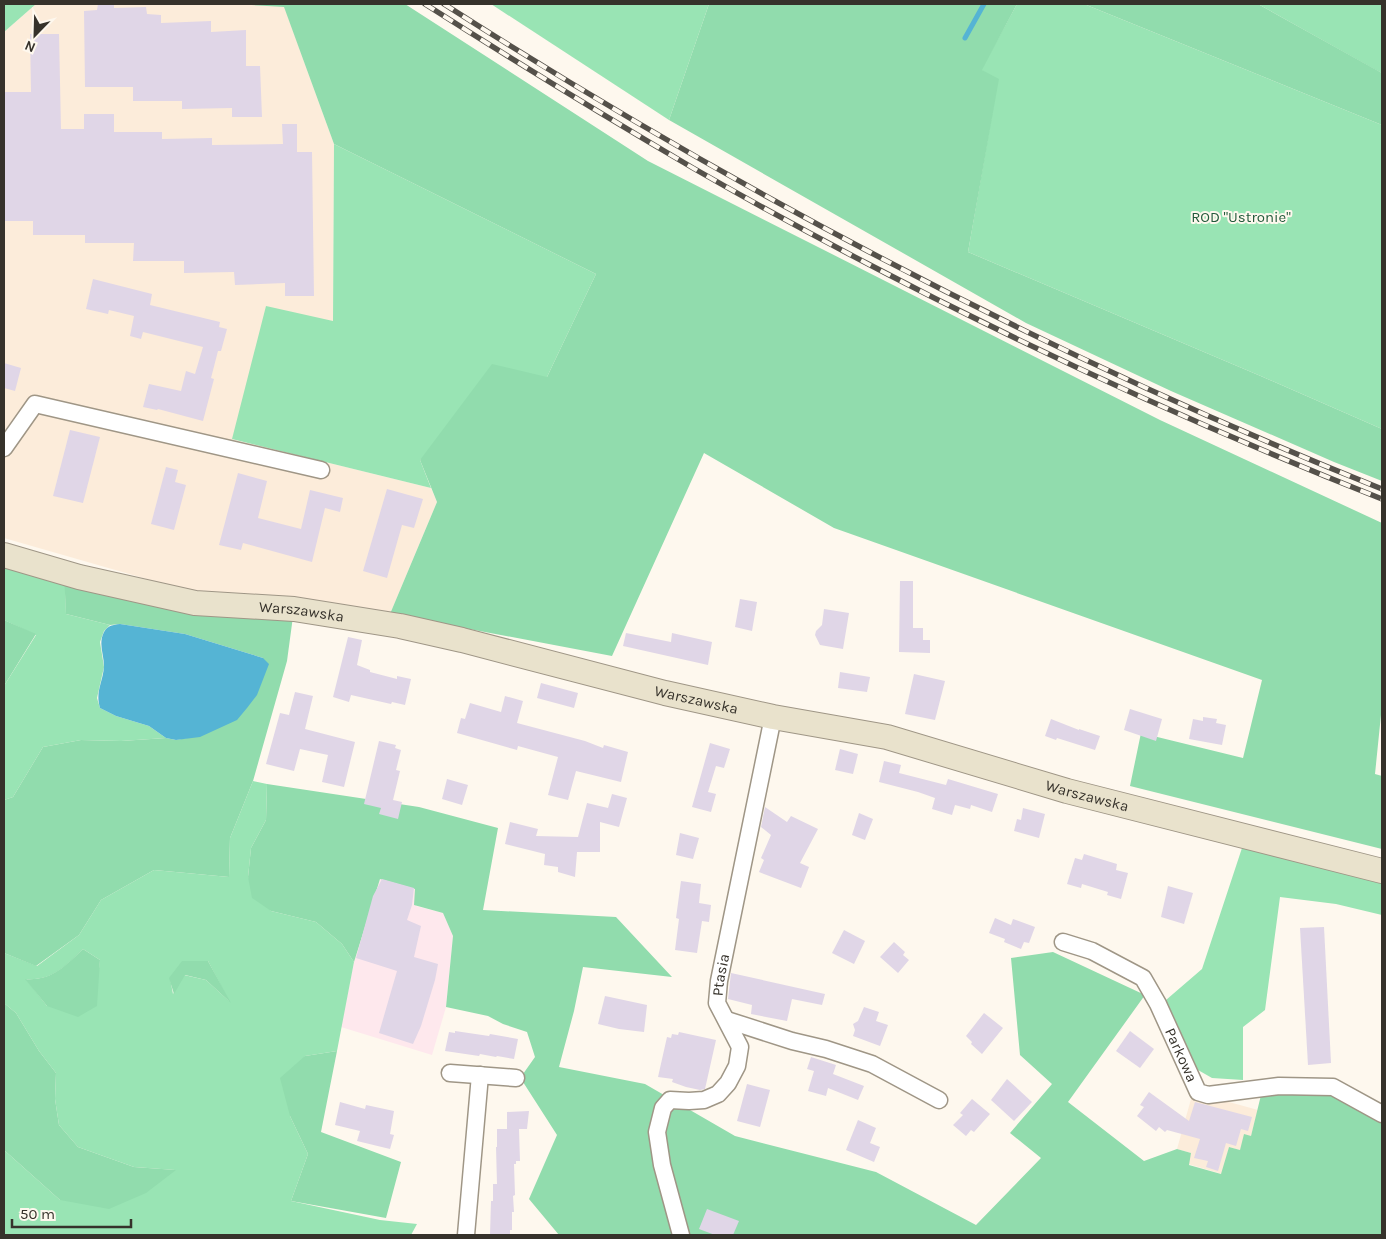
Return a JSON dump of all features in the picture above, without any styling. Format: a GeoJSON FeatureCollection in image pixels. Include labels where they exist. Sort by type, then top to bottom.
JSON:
{"type":"FeatureCollection","features":[{"type":"Feature","properties":{"kind":"street"},"geometry":{"type":"LineString","coordinates":[[4,448],[35,404],[321,470]]}},
{"type":"Feature","properties":{"kind":"street","name":"Warszawska"},"geometry":{"type":"LineString","coordinates":[[4,555],[79,577],[195,603],[294,609],[400,626],[462,640],[665,693],[773,717],[887,737],[1067,791],[1382,871]]}},
{"type":"Feature","properties":{"kind":"street","name":"Ptasia"},"geometry":{"type":"LineString","coordinates":[[681,1235],[662,1165],[657,1132],[663,1108],[670,1100],[704,1100],[718,1094],[728,1083],[737,1066],[740,1047],[717,1003],[719,981],[773,717]]}},
{"type":"Feature","properties":{"kind":"street","name":"Parkowa"},"geometry":{"type":"LineString","coordinates":[[1063,942],[1092,951],[1143,978],[1158,1004],[1198,1092],[1208,1095],[1279,1086],[1334,1087],[1382,1114]]}},
{"type":"Feature","properties":{"kind":"street"},"geometry":{"type":"LineString","coordinates":[[727,1020],[872,1064],[939,1100]]}},
{"type":"Feature","properties":{"kind":"street"},"geometry":{"type":"LineString","coordinates":[[450,1073],[516,1078]]}},
{"type":"Feature","properties":{"kind":"street"},"geometry":{"type":"LineString","coordinates":[[466,1235],[480,1075]]}},
{"type":"Feature","properties":{"kind":"shaded area"},"geometry":{"type":"Polygon","coordinates":[[[36,4],[233,4],[284,6],[334,144],[333,322],[232,439],[431,488],[437,502],[390,614],[192,592],[4,538],[4,32],[36,4]]]}},
{"type":"Feature","properties":{"kind":"shaded area"},"geometry":{"type":"Polygon","coordinates":[[[380,879],[416,889],[416,906],[443,913],[453,936],[446,1007],[432,1055],[341,1027],[354,962],[380,879]]]}},
{"type":"Feature","properties":{"kind":"shaded area"},"geometry":{"type":"Polygon","coordinates":[[[1193,1092],[1258,1110],[1251,1136],[1240,1150],[1229,1147],[1222,1174],[1188,1164],[1191,1153],[1177,1149],[1193,1092]]]}},
{"type":"Feature","properties":{"kind":"green space"},"geometry":{"type":"Polygon","coordinates":[[[4,4],[36,4],[4,32],[4,4]]]}},
{"type":"Feature","properties":{"kind":"green space"},"geometry":{"type":"Polygon","coordinates":[[[233,4],[405,4],[648,161],[1160,420],[1382,523],[1382,705],[1375,774],[1382,776],[1382,849],[1130,786],[1141,733],[1243,758],[1262,680],[834,528],[704,453],[612,656],[390,614],[437,502],[420,460],[492,364],[547,377],[596,274],[334,144],[284,7],[233,4]]]}},
{"type":"Feature","properties":{"kind":"green space"},"geometry":{"type":"Polygon","coordinates":[[[491,4],[709,4],[669,120],[491,4]]]}},
{"type":"Feature","properties":{"kind":"green space"},"geometry":{"type":"Polygon","coordinates":[[[709,4],[1017,4],[982,70],[999,79],[968,252],[1382,429],[1382,481],[1171,391],[1026,323],[669,120],[709,4]]]}},
{"type":"Feature","properties":{"kind":"green space","name":"ROD \"Ustronie\""},"geometry":{"type":"Polygon","coordinates":[[[1017,4],[1084,4],[1382,125],[1382,429],[968,252],[998,80],[981,70],[1017,4]]]}},
{"type":"Feature","properties":{"kind":"green space"},"geometry":{"type":"Polygon","coordinates":[[[1084,4],[1258,4],[1382,73],[1382,125],[1084,4]]]}},
{"type":"Feature","properties":{"kind":"green space"},"geometry":{"type":"Polygon","coordinates":[[[1258,4],[1382,4],[1382,73],[1376,70],[1258,4]]]}},
{"type":"Feature","properties":{"kind":"green space"},"geometry":{"type":"Polygon","coordinates":[[[334,144],[596,274],[547,377],[420,460],[431,488],[232,439],[266,306],[333,321],[334,144]]]}},
{"type":"Feature","properties":{"kind":"green space"},"geometry":{"type":"Polygon","coordinates":[[[4,564],[65,581],[66,614],[110,625],[104,631],[100,642],[104,667],[97,698],[100,708],[116,716],[149,726],[166,738],[121,741],[81,740],[43,747],[13,797],[4,800],[4,686],[36,635],[4,620],[4,564]]]}},
{"type":"Feature","properties":{"kind":"green space"},"geometry":{"type":"Polygon","coordinates":[[[64,573],[294,609],[287,661],[253,781],[230,838],[229,877],[154,870],[101,900],[79,935],[36,966],[4,953],[4,800],[13,797],[43,747],[81,740],[121,741],[166,738],[176,740],[187,738],[263,658],[185,634],[120,624],[110,625],[66,614],[64,573]]]}},
{"type":"Feature","properties":{"kind":"green space"},"geometry":{"type":"Polygon","coordinates":[[[4,620],[36,634],[4,686],[4,620]]]}},
{"type":"Feature","properties":{"kind":"green space"},"geometry":{"type":"Polygon","coordinates":[[[253,781],[267,784],[266,820],[251,848],[248,877],[271,911],[316,922],[342,944],[354,962],[337,1051],[305,1056],[290,1116],[308,1154],[291,1201],[380,1220],[417,1224],[411,1235],[4,1235],[4,1150],[60,1200],[175,1170],[134,1167],[78,1147],[59,1125],[55,1099],[56,1073],[39,1051],[16,1013],[4,1003],[4,953],[37,966],[79,935],[101,900],[154,870],[229,877],[230,838],[253,781]],[[83,949],[51,975],[43,978],[26,979],[47,1006],[98,977],[100,960],[83,949]],[[208,961],[170,978],[173,994],[184,975],[206,980],[229,1001],[208,961]]]}},
{"type":"Feature","properties":{"kind":"green space"},"geometry":{"type":"Polygon","coordinates":[[[267,784],[419,807],[498,828],[483,910],[616,917],[672,977],[583,967],[574,1011],[559,1067],[645,1084],[735,1136],[876,1172],[976,1225],[1041,1158],[1010,1133],[1052,1084],[1020,1055],[1011,958],[1053,952],[1145,995],[1068,1102],[1144,1161],[1177,1149],[1191,1153],[1189,1165],[1221,1174],[1229,1147],[1240,1150],[1244,1134],[1251,1136],[1262,1091],[1333,1087],[1382,1114],[1382,1235],[559,1235],[529,1199],[557,1135],[523,1082],[523,1074],[535,1057],[527,1032],[503,1024],[488,1016],[446,1007],[453,936],[443,913],[414,905],[415,889],[380,879],[354,962],[342,944],[316,922],[271,911],[252,898],[248,877],[251,848],[266,820],[267,784]]]}},
{"type":"Feature","properties":{"kind":"green space"},"geometry":{"type":"Polygon","coordinates":[[[1242,848],[1382,882],[1382,915],[1336,904],[1280,897],[1265,1010],[1243,1027],[1243,1080],[1212,1078],[1198,1070],[1166,1000],[1202,969],[1242,848]]]}},
{"type":"Feature","properties":{"kind":"green space"},"geometry":{"type":"Polygon","coordinates":[[[83,949],[100,960],[97,1006],[78,1017],[47,1006],[25,979],[43,978],[50,975],[64,966],[83,949]]]}},
{"type":"Feature","properties":{"kind":"green space"},"geometry":{"type":"Polygon","coordinates":[[[182,961],[208,961],[231,1003],[206,980],[185,975],[174,994],[169,978],[182,961]]]}},
{"type":"Feature","properties":{"kind":"green space"},"geometry":{"type":"Polygon","coordinates":[[[4,1003],[16,1013],[39,1051],[56,1073],[55,1099],[59,1125],[78,1147],[134,1167],[176,1170],[146,1193],[109,1209],[60,1200],[4,1150],[4,1003]]]}},
{"type":"Feature","properties":{"kind":"green space"},"geometry":{"type":"Polygon","coordinates":[[[337,1051],[321,1132],[401,1162],[386,1218],[291,1201],[308,1154],[290,1116],[280,1078],[305,1056],[337,1051]]]}},
{"type":"Feature","properties":{"kind":"water"},"geometry":{"type":"Polygon","coordinates":[[[120,624],[185,634],[263,658],[269,664],[257,695],[237,720],[200,737],[176,740],[166,738],[149,726],[116,716],[100,708],[98,697],[104,666],[101,645],[102,636],[109,627],[120,624]]]}},
{"type":"Feature","properties":{"kind":"building"},"geometry":{"type":"Polygon","coordinates":[[[98,4],[114,4],[114,8],[146,7],[147,14],[161,15],[161,23],[211,21],[211,32],[246,30],[246,66],[260,66],[262,117],[232,117],[232,108],[182,109],[182,101],[133,101],[133,87],[85,87],[84,11],[97,10],[98,4]]]}},
{"type":"Feature","properties":{"kind":"building"},"geometry":{"type":"Polygon","coordinates":[[[30,34],[59,34],[61,129],[84,129],[84,114],[114,114],[114,132],[162,132],[162,139],[212,138],[212,145],[283,144],[282,124],[297,124],[297,152],[312,152],[314,296],[285,296],[285,283],[235,285],[234,272],[184,273],[184,261],[133,261],[134,243],[85,243],[85,235],[33,235],[33,221],[4,221],[4,92],[31,92],[30,34]]]}},
{"type":"Feature","properties":{"kind":"building"},"geometry":{"type":"Polygon","coordinates":[[[93,279],[152,294],[150,305],[220,322],[219,327],[227,329],[221,351],[218,351],[211,378],[214,379],[203,421],[143,407],[149,384],[181,391],[186,371],[195,374],[203,347],[143,332],[141,339],[130,336],[134,316],[109,310],[108,314],[86,309],[93,279]]]}},
{"type":"Feature","properties":{"kind":"building"},"geometry":{"type":"Polygon","coordinates":[[[4,363],[21,368],[15,391],[4,388],[4,363]]]}},
{"type":"Feature","properties":{"kind":"building"},"geometry":{"type":"Polygon","coordinates":[[[70,430],[100,437],[83,503],[53,496],[70,430]]]}},
{"type":"Feature","properties":{"kind":"building"},"geometry":{"type":"Polygon","coordinates":[[[166,467],[178,470],[175,482],[186,485],[174,530],[151,524],[166,467]]]}},
{"type":"Feature","properties":{"kind":"building"},"geometry":{"type":"Polygon","coordinates":[[[238,473],[267,481],[258,518],[301,529],[310,490],[343,498],[340,512],[325,508],[312,562],[243,543],[241,550],[219,545],[238,473]]]}},
{"type":"Feature","properties":{"kind":"building"},"geometry":{"type":"Polygon","coordinates":[[[387,489],[423,499],[414,528],[402,525],[387,578],[363,571],[387,489]]]}},
{"type":"Feature","properties":{"kind":"building"},"geometry":{"type":"Polygon","coordinates":[[[900,581],[913,581],[913,628],[923,628],[923,640],[930,640],[930,653],[899,652],[900,581]]]}},
{"type":"Feature","properties":{"kind":"building"},"geometry":{"type":"Polygon","coordinates":[[[740,599],[757,602],[752,631],[735,627],[740,599]]]}},
{"type":"Feature","properties":{"kind":"building"},"geometry":{"type":"Polygon","coordinates":[[[824,609],[849,613],[843,649],[820,645],[815,635],[822,625],[824,609]]]}},
{"type":"Feature","properties":{"kind":"building"},"geometry":{"type":"Polygon","coordinates":[[[626,633],[671,642],[672,633],[712,642],[708,665],[623,646],[626,633]]]}},
{"type":"Feature","properties":{"kind":"building"},"geometry":{"type":"Polygon","coordinates":[[[348,637],[362,640],[357,665],[370,670],[370,672],[397,679],[397,676],[411,679],[405,705],[392,702],[391,704],[351,695],[349,702],[333,697],[348,637]]]}},
{"type":"Feature","properties":{"kind":"building"},"geometry":{"type":"Polygon","coordinates":[[[840,672],[870,677],[867,692],[838,688],[840,672]]]}},
{"type":"Feature","properties":{"kind":"building"},"geometry":{"type":"Polygon","coordinates":[[[914,674],[945,681],[935,720],[905,714],[914,674]]]}},
{"type":"Feature","properties":{"kind":"building"},"geometry":{"type":"Polygon","coordinates":[[[541,683],[578,693],[574,708],[537,698],[541,683]]]}},
{"type":"Feature","properties":{"kind":"building"},"geometry":{"type":"Polygon","coordinates":[[[295,692],[313,696],[305,729],[355,742],[344,787],[322,782],[328,755],[300,749],[294,771],[266,764],[280,713],[289,715],[295,692]]]}},
{"type":"Feature","properties":{"kind":"building"},"geometry":{"type":"Polygon","coordinates":[[[505,696],[523,701],[517,723],[585,741],[603,748],[604,745],[628,752],[621,782],[576,771],[568,800],[548,795],[558,757],[518,746],[517,750],[457,733],[461,718],[465,719],[470,703],[501,712],[505,696]]]}},
{"type":"Feature","properties":{"kind":"building"},"geometry":{"type":"Polygon","coordinates":[[[1130,709],[1162,719],[1156,741],[1124,730],[1130,709]]]}},
{"type":"Feature","properties":{"kind":"building"},"geometry":{"type":"Polygon","coordinates":[[[1203,717],[1217,719],[1216,723],[1226,725],[1222,745],[1189,739],[1193,719],[1203,721],[1203,717]]]}},
{"type":"Feature","properties":{"kind":"building"},"geometry":{"type":"Polygon","coordinates":[[[1051,719],[1100,736],[1095,750],[1045,736],[1051,719]]]}},
{"type":"Feature","properties":{"kind":"building"},"geometry":{"type":"Polygon","coordinates":[[[379,741],[396,745],[395,748],[401,750],[396,770],[400,771],[393,800],[402,802],[398,819],[379,814],[381,808],[364,804],[379,741]]]}},
{"type":"Feature","properties":{"kind":"building"},"geometry":{"type":"Polygon","coordinates":[[[710,743],[730,749],[724,768],[716,766],[708,792],[716,794],[711,812],[692,807],[710,743]]]}},
{"type":"Feature","properties":{"kind":"building"},"geometry":{"type":"Polygon","coordinates":[[[840,749],[858,754],[853,774],[835,770],[840,749]]]}},
{"type":"Feature","properties":{"kind":"building"},"geometry":{"type":"Polygon","coordinates":[[[884,761],[901,765],[899,773],[946,785],[948,779],[998,794],[992,812],[971,805],[970,809],[955,805],[952,815],[932,809],[935,798],[879,782],[884,761]]]}},
{"type":"Feature","properties":{"kind":"building"},"geometry":{"type":"Polygon","coordinates":[[[447,779],[468,785],[462,805],[442,799],[447,779]]]}},
{"type":"Feature","properties":{"kind":"building"},"geometry":{"type":"Polygon","coordinates":[[[612,794],[627,798],[619,827],[600,822],[600,852],[577,852],[575,877],[558,872],[558,867],[544,865],[545,854],[505,844],[510,822],[538,829],[536,836],[578,837],[587,803],[608,808],[612,794]]]}},
{"type":"Feature","properties":{"kind":"building"},"geometry":{"type":"Polygon","coordinates":[[[765,807],[787,822],[791,816],[818,829],[800,863],[809,867],[801,888],[759,872],[764,860],[761,858],[771,835],[761,827],[765,807]]]}},
{"type":"Feature","properties":{"kind":"building"},"geometry":{"type":"Polygon","coordinates":[[[1023,808],[1045,814],[1039,838],[1014,831],[1017,819],[1021,820],[1023,808]]]}},
{"type":"Feature","properties":{"kind":"building"},"geometry":{"type":"Polygon","coordinates":[[[859,813],[873,819],[865,840],[852,835],[859,813]]]}},
{"type":"Feature","properties":{"kind":"building"},"geometry":{"type":"Polygon","coordinates":[[[680,833],[699,838],[693,859],[676,855],[680,833]]]}},
{"type":"Feature","properties":{"kind":"building"},"geometry":{"type":"Polygon","coordinates":[[[1084,854],[1117,864],[1116,870],[1128,873],[1121,899],[1107,895],[1108,892],[1082,884],[1081,888],[1067,884],[1075,858],[1082,860],[1084,854]]]}},
{"type":"Feature","properties":{"kind":"building"},"geometry":{"type":"Polygon","coordinates":[[[382,879],[414,888],[412,905],[407,920],[421,926],[414,957],[438,964],[421,1026],[413,1044],[379,1033],[397,971],[356,958],[373,896],[382,879]]]}},
{"type":"Feature","properties":{"kind":"building"},"geometry":{"type":"Polygon","coordinates":[[[681,881],[701,884],[699,903],[711,905],[709,922],[702,921],[697,953],[675,950],[679,919],[676,918],[681,881]]]}},
{"type":"Feature","properties":{"kind":"building"},"geometry":{"type":"Polygon","coordinates":[[[1168,886],[1193,893],[1184,924],[1161,917],[1168,886]]]}},
{"type":"Feature","properties":{"kind":"building"},"geometry":{"type":"Polygon","coordinates":[[[995,918],[1011,925],[1013,919],[1035,927],[1029,943],[1024,942],[1021,949],[1004,942],[1005,939],[989,933],[995,918]]]}},
{"type":"Feature","properties":{"kind":"building"},"geometry":{"type":"Polygon","coordinates":[[[1324,927],[1331,1063],[1308,1065],[1300,928],[1324,927]]]}},
{"type":"Feature","properties":{"kind":"building"},"geometry":{"type":"Polygon","coordinates":[[[844,930],[865,941],[854,964],[832,953],[844,930]]]}},
{"type":"Feature","properties":{"kind":"building"},"geometry":{"type":"Polygon","coordinates":[[[894,942],[905,952],[903,955],[909,960],[898,973],[880,957],[894,942]]]}},
{"type":"Feature","properties":{"kind":"building"},"geometry":{"type":"Polygon","coordinates":[[[731,973],[825,994],[822,1005],[792,999],[787,1021],[751,1014],[752,1005],[728,999],[731,973]]]}},
{"type":"Feature","properties":{"kind":"building"},"geometry":{"type":"Polygon","coordinates":[[[605,996],[647,1005],[644,1032],[598,1024],[605,996]]]}},
{"type":"Feature","properties":{"kind":"building"},"geometry":{"type":"Polygon","coordinates":[[[864,1007],[879,1012],[876,1021],[888,1025],[880,1046],[853,1036],[855,1030],[853,1024],[858,1021],[864,1007]]]}},
{"type":"Feature","properties":{"kind":"building"},"geometry":{"type":"Polygon","coordinates":[[[984,1013],[1003,1028],[982,1054],[971,1044],[972,1042],[966,1036],[984,1013]]]}},
{"type":"Feature","properties":{"kind":"building"},"geometry":{"type":"Polygon","coordinates":[[[455,1031],[518,1039],[514,1059],[445,1051],[449,1032],[455,1033],[455,1031]]]}},
{"type":"Feature","properties":{"kind":"building"},"geometry":{"type":"Polygon","coordinates":[[[1130,1031],[1154,1049],[1140,1068],[1116,1051],[1130,1031]]]}},
{"type":"Feature","properties":{"kind":"building"},"geometry":{"type":"Polygon","coordinates":[[[679,1032],[716,1040],[705,1089],[700,1090],[686,1087],[672,1082],[673,1079],[658,1077],[667,1037],[671,1038],[672,1034],[678,1035],[679,1032]]]}},
{"type":"Feature","properties":{"kind":"building"},"geometry":{"type":"Polygon","coordinates":[[[811,1057],[836,1065],[833,1074],[864,1086],[858,1100],[828,1088],[826,1096],[808,1091],[814,1071],[807,1069],[811,1057]]]}},
{"type":"Feature","properties":{"kind":"building"},"geometry":{"type":"Polygon","coordinates":[[[1007,1079],[1032,1102],[1014,1121],[991,1100],[1007,1079]]]}},
{"type":"Feature","properties":{"kind":"building"},"geometry":{"type":"Polygon","coordinates":[[[747,1084],[770,1090],[760,1127],[737,1121],[747,1084]]]}},
{"type":"Feature","properties":{"kind":"building"},"geometry":{"type":"Polygon","coordinates":[[[1149,1092],[1189,1121],[1195,1102],[1252,1117],[1248,1131],[1241,1129],[1236,1146],[1226,1143],[1218,1171],[1206,1167],[1208,1161],[1194,1158],[1200,1139],[1167,1130],[1165,1132],[1159,1127],[1156,1131],[1137,1116],[1144,1107],[1140,1105],[1149,1092]]]}},
{"type":"Feature","properties":{"kind":"building"},"geometry":{"type":"Polygon","coordinates":[[[972,1099],[990,1114],[974,1132],[971,1130],[966,1136],[953,1125],[963,1115],[960,1113],[972,1099]]]}},
{"type":"Feature","properties":{"kind":"building"},"geometry":{"type":"Polygon","coordinates":[[[340,1102],[365,1109],[366,1105],[394,1111],[390,1134],[394,1135],[390,1149],[357,1141],[360,1131],[335,1125],[340,1102]]]}},
{"type":"Feature","properties":{"kind":"building"},"geometry":{"type":"Polygon","coordinates":[[[529,1111],[527,1129],[519,1129],[520,1161],[516,1161],[516,1164],[514,1164],[515,1195],[513,1196],[512,1230],[510,1230],[510,1235],[490,1235],[493,1184],[497,1184],[497,1129],[507,1129],[507,1112],[529,1111]]]}},
{"type":"Feature","properties":{"kind":"building"},"geometry":{"type":"Polygon","coordinates":[[[858,1120],[876,1128],[870,1143],[880,1147],[874,1162],[846,1150],[858,1120]]]}},
{"type":"Feature","properties":{"kind":"building"},"geometry":{"type":"Polygon","coordinates":[[[707,1209],[739,1221],[733,1235],[715,1235],[699,1229],[707,1209]]]}},
{"type":"Feature","properties":{"kind":"waterway"},"geometry":{"type":"LineString","coordinates":[[965,38],[984,4]]}},
{"type":"Feature","properties":{"kind":"railway"},"geometry":{"type":"LineString","coordinates":[[425,4],[693,168],[776,215],[946,304],[1032,346],[1205,425],[1382,499]]}},
{"type":"Feature","properties":{"kind":"railway"},"geometry":{"type":"LineString","coordinates":[[444,4],[670,142],[901,269],[1139,385],[1382,489]]}}]}
